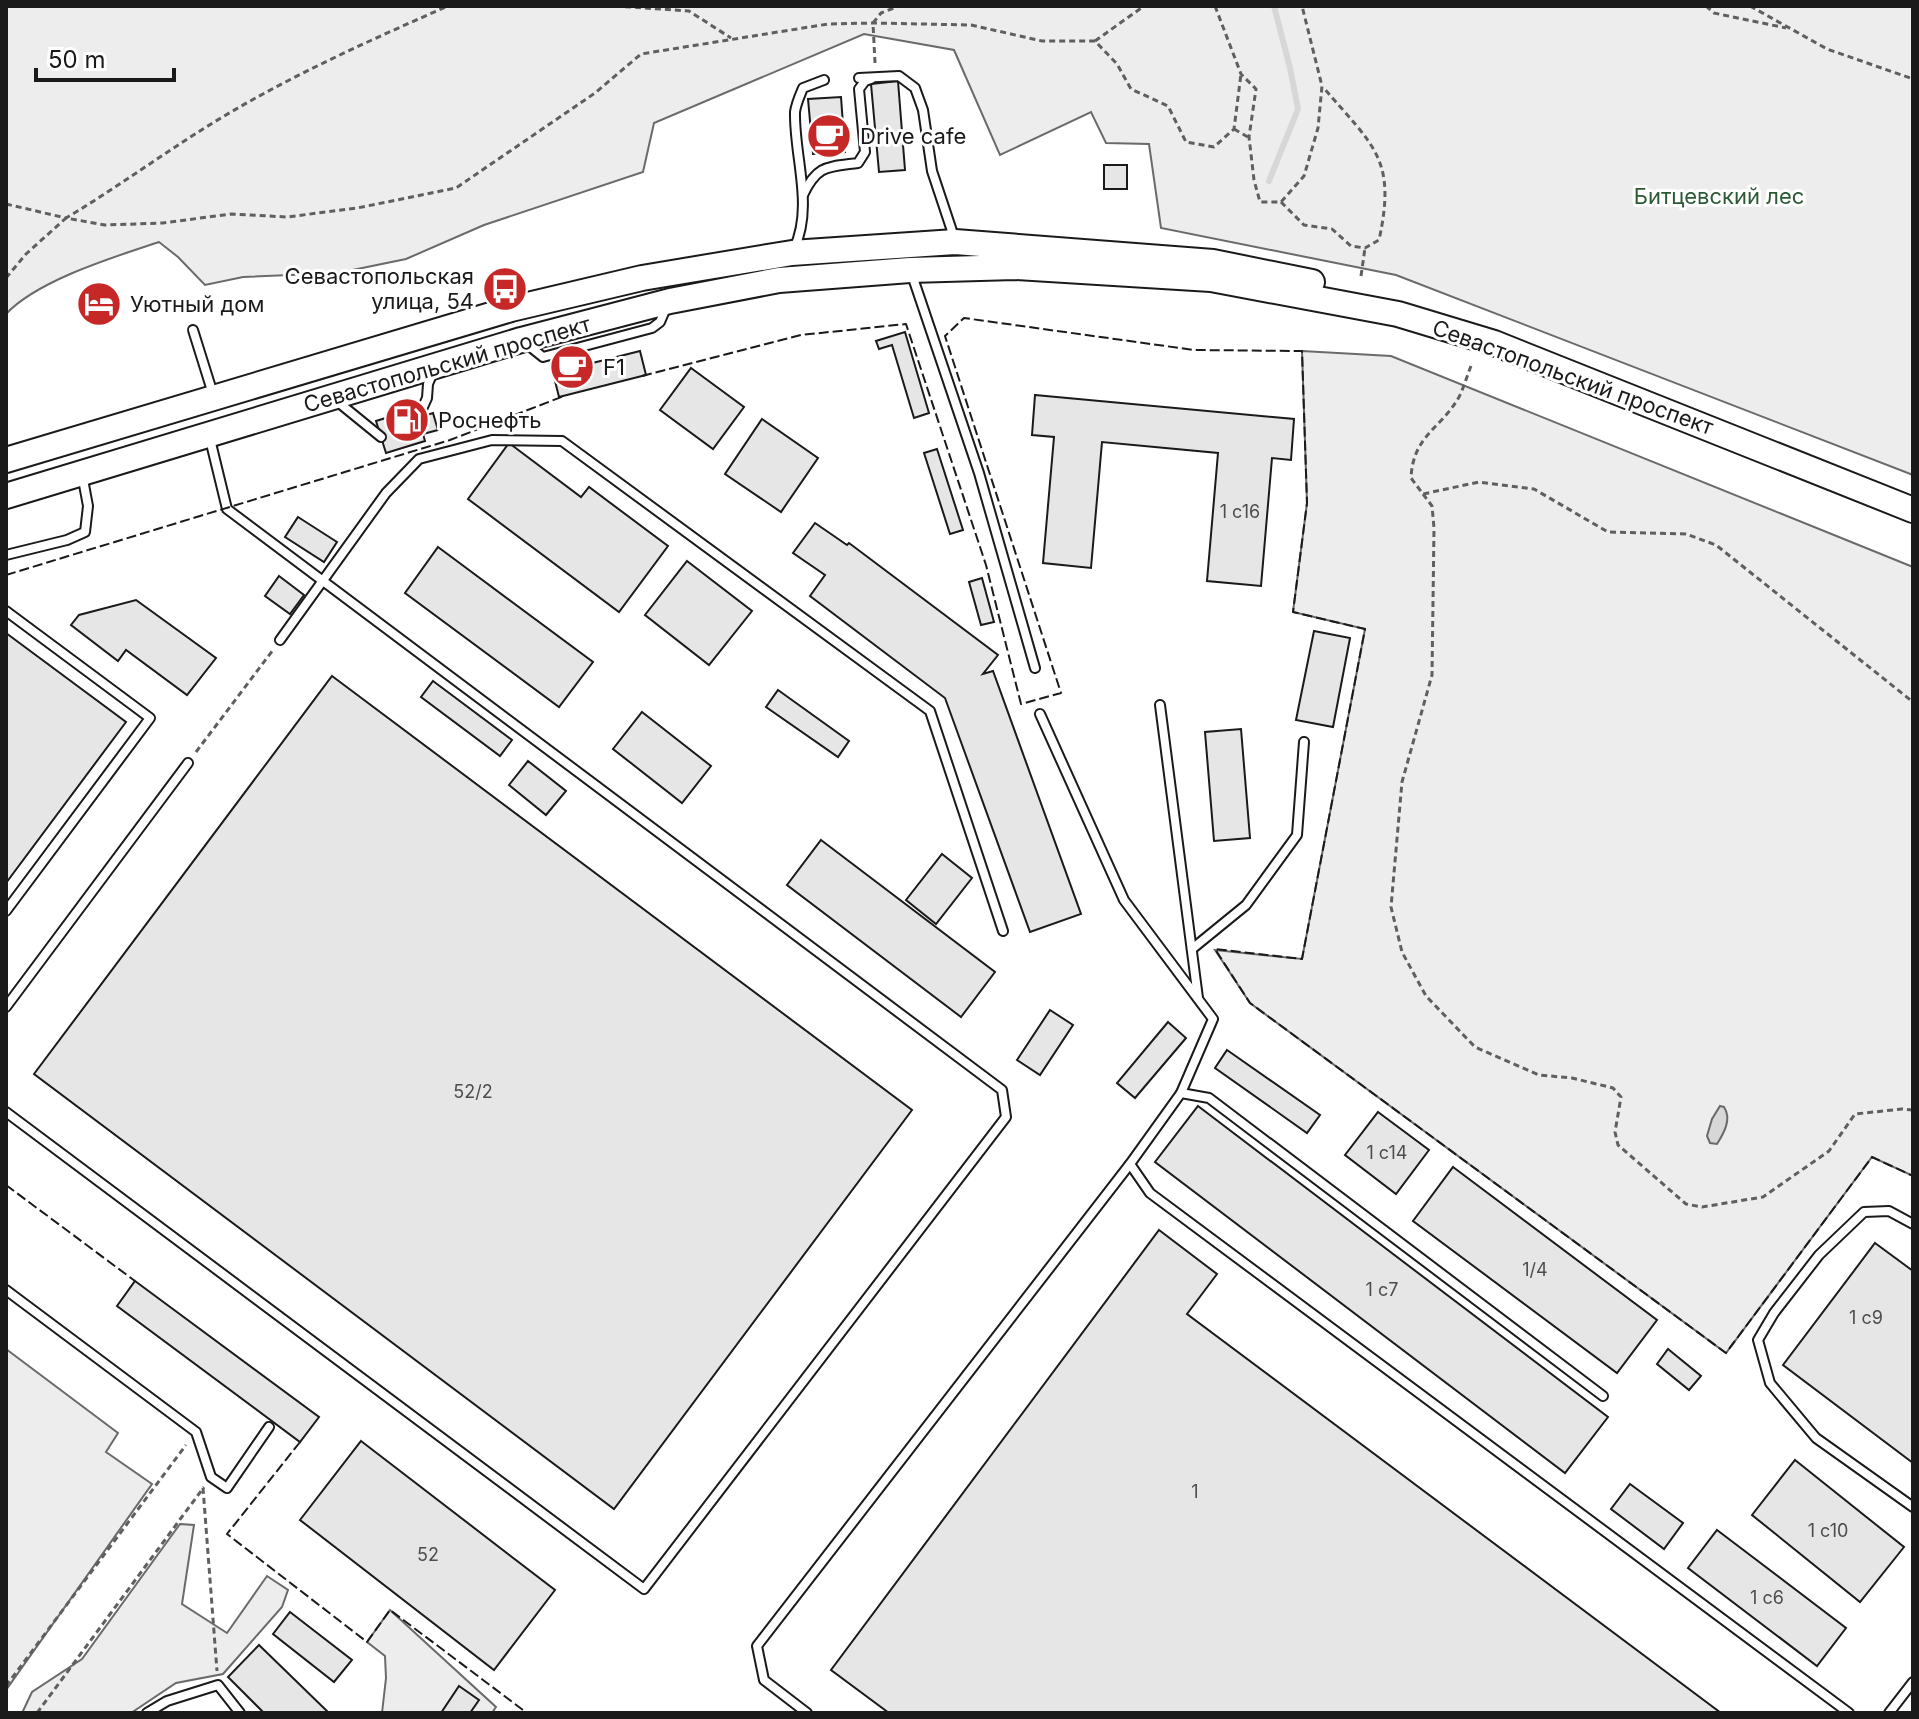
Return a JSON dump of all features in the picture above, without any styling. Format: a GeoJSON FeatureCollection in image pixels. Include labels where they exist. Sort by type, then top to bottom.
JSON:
{"type":"FeatureCollection","features":[{"type":"Feature","properties":{"kind":"main road","name":"Севастопольский проспект"},"geometry":{"type":"LineString","coordinates":[[6,460],[511,309],[642,278],[792,253],[955,242],[1213,262],[1402,300],[1492,327],[1913,493]]}},
{"type":"Feature","properties":{"kind":"main road","name":"Севастопольский проспект"},"geometry":{"type":"LineString","coordinates":[[6,496],[521,340],[670,301],[779,280],[910,270],[1015,267],[1211,279],[1398,314],[1507,348],[1913,510]]}},
{"type":"Feature","properties":{"kind":"lane"},"geometry":{"type":"LineString","coordinates":[[859,78],[899,76],[915,88],[923,110],[932,171],[955,242]]}},
{"type":"Feature","properties":{"kind":"lane"},"geometry":{"type":"LineString","coordinates":[[802,196],[811,177],[824,168],[858,163],[865,152],[859,89],[865,81],[875,77]]}},
{"type":"Feature","properties":{"kind":"lane"},"geometry":{"type":"LineString","coordinates":[[792,253],[800,235],[802,196],[795,109],[803,88],[824,80]]}},
{"type":"Feature","properties":{"kind":"lane"},"geometry":{"type":"LineString","coordinates":[[910,270],[979,473],[1035,668]]}},
{"type":"Feature","properties":{"kind":"lane"},"geometry":{"type":"LineString","coordinates":[[193,330],[214,399]]}},
{"type":"Feature","properties":{"kind":"lane"},"geometry":{"type":"LineString","coordinates":[[418,418],[436,366]]}},
{"type":"Feature","properties":{"kind":"lane"},"geometry":{"type":"LineString","coordinates":[[331,398],[350,409],[361,423],[381,437]]}},
{"type":"Feature","properties":{"kind":"lane"},"geometry":{"type":"LineString","coordinates":[[6,1112],[644,1589],[1006,1117],[1002,1090],[227,509],[209,435]]}},
{"type":"Feature","properties":{"kind":"lane"},"geometry":{"type":"LineString","coordinates":[[280,640],[386,493],[419,459],[492,440],[562,441],[930,711],[1003,931]]}},
{"type":"Feature","properties":{"kind":"lane"},"geometry":{"type":"LineString","coordinates":[[6,555],[67,540],[85,532],[88,506],[82,473]]}},
{"type":"Feature","properties":{"kind":"lane"},"geometry":{"type":"LineString","coordinates":[[6,612],[150,718],[6,911]]}},
{"type":"Feature","properties":{"kind":"lane"},"geometry":{"type":"LineString","coordinates":[[1160,705],[1199,999]]}},
{"type":"Feature","properties":{"kind":"lane"},"geometry":{"type":"LineString","coordinates":[[807,1713],[764,1680],[757,1646],[1130,1164],[1181,1093],[1213,1019],[1124,900],[1040,714]]}},
{"type":"Feature","properties":{"kind":"lane"},"geometry":{"type":"LineString","coordinates":[[1192,949],[1246,905],[1297,835],[1304,742]]}},
{"type":"Feature","properties":{"kind":"lane"},"geometry":{"type":"LineString","coordinates":[[6,1007],[188,763]]}},
{"type":"Feature","properties":{"kind":"lane"},"geometry":{"type":"LineString","coordinates":[[1181,1093],[1209,1098],[1603,1396]]}},
{"type":"Feature","properties":{"kind":"lane"},"geometry":{"type":"LineString","coordinates":[[1130,1164],[1150,1193],[1849,1713]]}},
{"type":"Feature","properties":{"kind":"lane"},"geometry":{"type":"LineString","coordinates":[[1913,1224],[1889,1211],[1864,1212],[1819,1255],[1774,1313],[1758,1340],[1770,1383],[1816,1438],[1913,1507]]}},
{"type":"Feature","properties":{"kind":"lane"},"geometry":{"type":"LineString","coordinates":[[6,1290],[196,1432],[211,1477],[227,1488],[269,1427]]}},
{"type":"Feature","properties":{"kind":"lane"},"geometry":{"type":"LineString","coordinates":[[1889,1713],[1913,1682]]}},
{"type":"Feature","properties":{"kind":"lane"},"geometry":{"type":"LineString","coordinates":[[147,1713],[167,1701],[218,1685],[240,1713]]}},
{"type":"Feature","properties":{"kind":"path"},"geometry":{"type":"LineString","coordinates":[[6,278],[26,254],[66,218],[205,128],[352,48],[448,6]]}},
{"type":"Feature","properties":{"kind":"path"},"geometry":{"type":"LineString","coordinates":[[615,6],[689,11],[733,40]]}},
{"type":"Feature","properties":{"kind":"path"},"geometry":{"type":"LineString","coordinates":[[875,77],[873,23],[881,13],[899,6]]}},
{"type":"Feature","properties":{"kind":"path"},"geometry":{"type":"LineString","coordinates":[[6,204],[105,225],[163,223],[231,214],[287,217],[357,208],[456,188],[595,93],[641,54],[828,24],[971,25],[1042,41],[1095,41],[1144,6]]}},
{"type":"Feature","properties":{"kind":"path"},"geometry":{"type":"LineString","coordinates":[[1215,6],[1241,74],[1256,89],[1249,137],[1260,202],[1281,202],[1304,225],[1332,229],[1351,246],[1365,248],[1379,240],[1384,218],[1386,175],[1374,147],[1322,86]]}},
{"type":"Feature","properties":{"kind":"path"},"geometry":{"type":"LineString","coordinates":[[1281,202],[1304,176],[1318,128],[1322,86],[1302,6]]}},
{"type":"Feature","properties":{"kind":"path"},"geometry":{"type":"LineString","coordinates":[[1706,6],[1714,13],[1793,30]]}},
{"type":"Feature","properties":{"kind":"path"},"geometry":{"type":"LineString","coordinates":[[1750,6],[1827,49],[1913,79]]}},
{"type":"Feature","properties":{"kind":"path"},"geometry":{"type":"LineString","coordinates":[[1095,41],[1117,64],[1131,89],[1168,106],[1186,142],[1214,147],[1234,129],[1241,74]]}},
{"type":"Feature","properties":{"kind":"path"},"geometry":{"type":"LineString","coordinates":[[1234,129],[1249,137]]}},
{"type":"Feature","properties":{"kind":"path"},"geometry":{"type":"LineString","coordinates":[[1361,276],[1365,248]]}},
{"type":"Feature","properties":{"kind":"path"},"geometry":{"type":"LineString","coordinates":[[1471,366],[1458,398],[1426,436],[1412,459],[1411,478],[1432,506],[1432,675],[1402,782],[1391,907],[1402,952],[1426,996],[1475,1047],[1539,1075],[1572,1078],[1613,1088],[1621,1097],[1615,1132],[1618,1145],[1686,1204],[1702,1207],[1763,1197],[1829,1151],[1855,1114],[1913,1110]]}},
{"type":"Feature","properties":{"kind":"path"},"geometry":{"type":"LineString","coordinates":[[1423,494],[1479,482],[1534,489],[1608,532],[1686,534],[1716,545],[1913,702]]}},
{"type":"Feature","properties":{"kind":"path"},"geometry":{"type":"LineString","coordinates":[[188,763],[280,640]]}},
{"type":"Feature","properties":{"kind":"path"},"geometry":{"type":"LineString","coordinates":[[6,1686],[196,1432]]}},
{"type":"Feature","properties":{"kind":"path"},"geometry":{"type":"LineString","coordinates":[[37,1713],[211,1477]]}},
{"type":"Feature","properties":{"kind":"path"},"geometry":{"type":"LineString","coordinates":[[203,1488],[218,1685]]}},
{"type":"Feature","properties":{"kind":"green space","name":"Битцевский лес"},"geometry":{"type":"Polygon","coordinates":[[[6,6],[1913,6],[1913,475],[1396,275],[1161,228],[1149,144],[1106,143],[1091,112],[1000,155],[954,50],[864,34],[654,123],[643,172],[484,225],[406,259],[338,273],[243,277],[205,285],[159,242],[57,280],[6,314],[6,6]]]}},
{"type":"Feature","properties":{"kind":"green space"},"geometry":{"type":"Polygon","coordinates":[[[1302,351],[1391,356],[1913,567],[1913,1176],[1872,1157],[1726,1353],[1250,1003],[1215,950],[1302,959],[1365,629],[1293,612],[1307,503],[1302,351]]]}},
{"type":"Feature","properties":{"kind":"green space"},"geometry":{"type":"Polygon","coordinates":[[[6,1349],[118,1433],[106,1452],[152,1484],[6,1690],[6,1349]]]}},
{"type":"Feature","properties":{"kind":"green space"},"geometry":{"type":"Polygon","coordinates":[[[180,1524],[194,1525],[182,1604],[227,1633],[267,1576],[288,1590],[282,1607],[223,1674],[176,1683],[131,1713],[22,1713],[32,1692],[82,1659],[180,1524]]]}},
{"type":"Feature","properties":{"kind":"green space"},"geometry":{"type":"Polygon","coordinates":[[[390,1610],[496,1707],[492,1713],[382,1713],[385,1656],[367,1642],[390,1610]]]}},
{"type":"Feature","properties":{"kind":"shaded area"},"geometry":{"type":"Polygon","coordinates":[[[1720,1106],[1726,1112],[1726,1126],[1717,1144],[1710,1143],[1707,1136],[1720,1106]]]}},
{"type":"Feature","properties":{"kind":"building"},"geometry":{"type":"Polygon","coordinates":[[[898,81],[905,170],[879,172],[871,84],[898,81]]]}},
{"type":"Feature","properties":{"kind":"building"},"geometry":{"type":"Polygon","coordinates":[[[841,97],[845,152],[813,154],[808,99],[841,97]]]}},
{"type":"Feature","properties":{"kind":"building"},"geometry":{"type":"Polygon","coordinates":[[[1104,165],[1127,165],[1127,189],[1104,189],[1104,165]]]}},
{"type":"Feature","properties":{"kind":"building"},"geometry":{"type":"Polygon","coordinates":[[[905,332],[929,413],[914,418],[892,345],[879,349],[876,341],[905,332]]]}},
{"type":"Feature","properties":{"kind":"building"},"geometry":{"type":"Polygon","coordinates":[[[640,351],[646,375],[559,397],[553,373],[640,351]]]}},
{"type":"Feature","properties":{"kind":"building"},"geometry":{"type":"Polygon","coordinates":[[[691,368],[744,407],[713,449],[660,410],[691,368]]]}},
{"type":"Feature","properties":{"kind":"building"},"geometry":{"type":"Polygon","coordinates":[[[1035,395],[1294,419],[1291,460],[1272,458],[1261,586],[1207,581],[1218,453],[1102,442],[1091,568],[1043,563],[1054,437],[1032,435],[1035,395]]]}},
{"type":"Feature","properties":{"kind":"building"},"geometry":{"type":"Polygon","coordinates":[[[415,409],[418,418],[433,413],[438,430],[423,434],[425,441],[386,453],[376,421],[415,409]]]}},
{"type":"Feature","properties":{"kind":"building"},"geometry":{"type":"Polygon","coordinates":[[[762,419],[818,458],[781,512],[725,474],[762,419]]]}},
{"type":"Feature","properties":{"kind":"building"},"geometry":{"type":"Polygon","coordinates":[[[509,443],[581,497],[589,487],[668,546],[619,612],[468,499],[509,443]]]}},
{"type":"Feature","properties":{"kind":"building"},"geometry":{"type":"Polygon","coordinates":[[[937,449],[963,530],[950,534],[924,453],[937,449]]]}},
{"type":"Feature","properties":{"kind":"building"},"geometry":{"type":"Polygon","coordinates":[[[298,517],[337,542],[324,562],[285,537],[298,517]]]}},
{"type":"Feature","properties":{"kind":"building"},"geometry":{"type":"Polygon","coordinates":[[[815,523],[847,545],[849,543],[998,655],[983,674],[993,671],[1081,914],[1030,932],[945,698],[810,596],[825,575],[793,553],[815,523]]]}},
{"type":"Feature","properties":{"kind":"building"},"geometry":{"type":"Polygon","coordinates":[[[438,547],[593,662],[559,707],[405,593],[438,547]]]}},
{"type":"Feature","properties":{"kind":"building"},"geometry":{"type":"Polygon","coordinates":[[[687,561],[752,611],[709,665],[645,615],[687,561]]]}},
{"type":"Feature","properties":{"kind":"building"},"geometry":{"type":"Polygon","coordinates":[[[279,576],[304,595],[290,614],[265,596],[279,576]]]}},
{"type":"Feature","properties":{"kind":"building"},"geometry":{"type":"Polygon","coordinates":[[[982,578],[994,622],[981,625],[969,582],[982,578]]]}},
{"type":"Feature","properties":{"kind":"building"},"geometry":{"type":"Polygon","coordinates":[[[136,600],[216,658],[187,695],[126,650],[118,661],[71,625],[79,615],[136,600]]]}},
{"type":"Feature","properties":{"kind":"building"},"geometry":{"type":"Polygon","coordinates":[[[1314,631],[1350,638],[1333,727],[1296,720],[1314,631]]]}},
{"type":"Feature","properties":{"kind":"building"},"geometry":{"type":"Polygon","coordinates":[[[6,633],[126,722],[6,883],[6,633]]]}},
{"type":"Feature","properties":{"kind":"building"},"geometry":{"type":"Polygon","coordinates":[[[332,676],[912,1110],[614,1509],[34,1074],[332,676]]]}},
{"type":"Feature","properties":{"kind":"building"},"geometry":{"type":"Polygon","coordinates":[[[433,681],[512,740],[500,756],[421,697],[433,681]]]}},
{"type":"Feature","properties":{"kind":"building"},"geometry":{"type":"Polygon","coordinates":[[[778,690],[849,741],[838,757],[766,707],[778,690]]]}},
{"type":"Feature","properties":{"kind":"building"},"geometry":{"type":"Polygon","coordinates":[[[642,712],[711,766],[682,803],[613,749],[642,712]]]}},
{"type":"Feature","properties":{"kind":"building"},"geometry":{"type":"Polygon","coordinates":[[[1241,729],[1250,838],[1214,841],[1205,732],[1241,729]]]}},
{"type":"Feature","properties":{"kind":"building"},"geometry":{"type":"Polygon","coordinates":[[[528,761],[566,791],[546,815],[509,785],[528,761]]]}},
{"type":"Feature","properties":{"kind":"building"},"geometry":{"type":"Polygon","coordinates":[[[821,840],[995,972],[961,1017],[787,885],[821,840]]]}},
{"type":"Feature","properties":{"kind":"building"},"geometry":{"type":"Polygon","coordinates":[[[942,854],[972,878],[936,924],[906,900],[942,854]]]}},
{"type":"Feature","properties":{"kind":"building"},"geometry":{"type":"Polygon","coordinates":[[[1050,1010],[1073,1025],[1040,1075],[1017,1060],[1050,1010]]]}},
{"type":"Feature","properties":{"kind":"building"},"geometry":{"type":"Polygon","coordinates":[[[1168,1022],[1186,1038],[1135,1098],[1117,1083],[1168,1022]]]}},
{"type":"Feature","properties":{"kind":"building"},"geometry":{"type":"Polygon","coordinates":[[[1227,1050],[1320,1115],[1307,1133],[1215,1068],[1227,1050]]]}},
{"type":"Feature","properties":{"kind":"building"},"geometry":{"type":"Polygon","coordinates":[[[1198,1106],[1608,1417],[1565,1473],[1155,1162],[1198,1106]]]}},
{"type":"Feature","properties":{"kind":"building"},"geometry":{"type":"Polygon","coordinates":[[[1378,1112],[1429,1150],[1396,1194],[1345,1155],[1378,1112]]]}},
{"type":"Feature","properties":{"kind":"building"},"geometry":{"type":"Polygon","coordinates":[[[1453,1167],[1657,1320],[1617,1373],[1413,1221],[1453,1167]]]}},
{"type":"Feature","properties":{"kind":"building"},"geometry":{"type":"Polygon","coordinates":[[[1159,1230],[1217,1274],[1187,1314],[1721,1713],[889,1713],[831,1670],[1159,1230]]]}},
{"type":"Feature","properties":{"kind":"building"},"geometry":{"type":"Polygon","coordinates":[[[1875,1243],[1913,1271],[1913,1463],[1783,1365],[1875,1243]]]}},
{"type":"Feature","properties":{"kind":"building"},"geometry":{"type":"Polygon","coordinates":[[[135,1281],[319,1417],[300,1442],[117,1306],[135,1281]]]}},
{"type":"Feature","properties":{"kind":"building"},"geometry":{"type":"Polygon","coordinates":[[[1668,1349],[1701,1376],[1689,1390],[1657,1364],[1668,1349]]]}},
{"type":"Feature","properties":{"kind":"building"},"geometry":{"type":"Polygon","coordinates":[[[361,1441],[555,1590],[494,1670],[300,1520],[361,1441]]]}},
{"type":"Feature","properties":{"kind":"building"},"geometry":{"type":"Polygon","coordinates":[[[1795,1460],[1904,1547],[1860,1602],[1752,1515],[1795,1460]]]}},
{"type":"Feature","properties":{"kind":"building"},"geometry":{"type":"Polygon","coordinates":[[[1630,1484],[1683,1523],[1664,1549],[1611,1509],[1630,1484]]]}},
{"type":"Feature","properties":{"kind":"building"},"geometry":{"type":"Polygon","coordinates":[[[1717,1530],[1846,1628],[1817,1666],[1688,1568],[1717,1530]]]}},
{"type":"Feature","properties":{"kind":"building"},"geometry":{"type":"Polygon","coordinates":[[[290,1612],[352,1660],[334,1682],[273,1634],[290,1612]]]}},
{"type":"Feature","properties":{"kind":"building"},"geometry":{"type":"Polygon","coordinates":[[[259,1645],[329,1713],[264,1713],[228,1677],[259,1645]]]}},
{"type":"Feature","properties":{"kind":"building"},"geometry":{"type":"Polygon","coordinates":[[[459,1686],[479,1700],[470,1713],[441,1713],[459,1686]]]}},
{"type":"Feature","properties":{"kind":"waterway"},"geometry":{"type":"LineString","coordinates":[[1269,181],[1298,109],[1274,6]]}},
{"type":"Feature","properties":{"kind":"fence"},"geometry":{"type":"LineString","coordinates":[[642,376],[801,335],[906,324],[986,565],[1021,704],[1061,693],[945,336],[964,318],[1194,350],[1302,351],[1307,503],[1293,612],[1365,629],[1302,959],[1215,949],[1250,1003],[1726,1353],[1872,1157],[1913,1176]]}},
{"type":"Feature","properties":{"kind":"fence"},"geometry":{"type":"LineString","coordinates":[[6,575],[450,440],[564,396]]}},
{"type":"Feature","properties":{"kind":"fence"},"geometry":{"type":"LineString","coordinates":[[6,1185],[135,1281]]}},
{"type":"Feature","properties":{"kind":"fence"},"geometry":{"type":"LineString","coordinates":[[300,1442],[227,1534],[367,1642],[390,1610],[527,1713]]}},
{"type":"Feature","properties":{"kind":"place","name":"Drive cafe"},"geometry":{"type":"Point","coordinates":[829,136]}},
{"type":"Feature","properties":{"kind":"place","name":"Севастопольская улица, 54"},"geometry":{"type":"Point","coordinates":[505,289]}},
{"type":"Feature","properties":{"kind":"place","name":"Уютный дом"},"geometry":{"type":"Point","coordinates":[99,304]}},
{"type":"Feature","properties":{"kind":"place","name":"F1"},"geometry":{"type":"Point","coordinates":[572,367]}},
{"type":"Feature","properties":{"kind":"place","name":"Роснефть"},"geometry":{"type":"Point","coordinates":[407,420]}}]}
